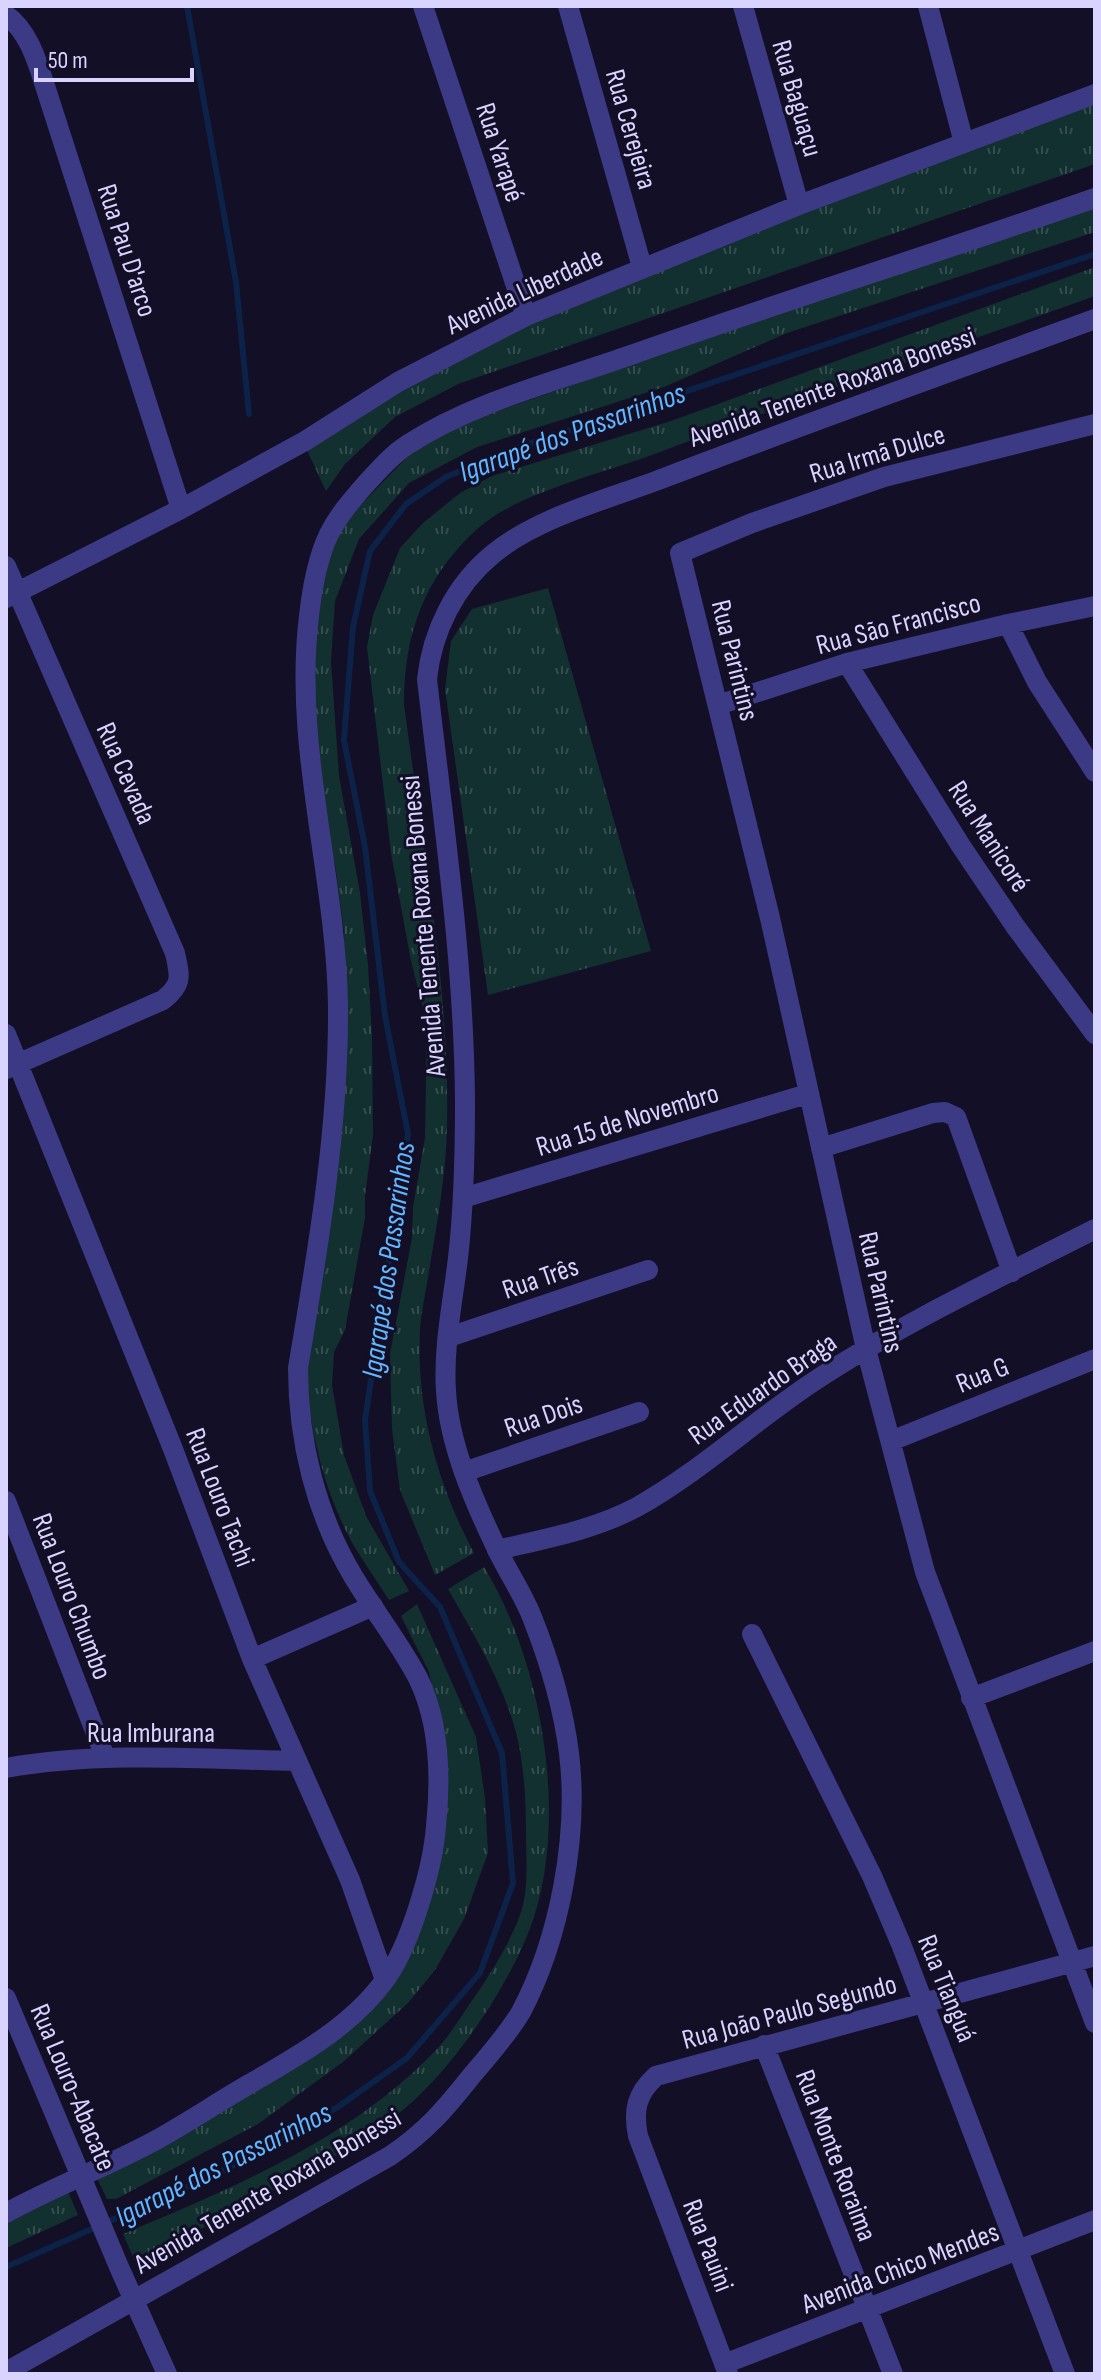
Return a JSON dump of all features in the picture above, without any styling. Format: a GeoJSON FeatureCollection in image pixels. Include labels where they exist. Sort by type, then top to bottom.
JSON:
{"type":"FeatureCollection","features":[{"type":"Feature","properties":{"kind":"street","name":"Rua Yarapé"},"geometry":{"type":"LineString","coordinates":[[423,6],[526,316]]}},
{"type":"Feature","properties":{"kind":"street","name":"Rua Cerejeira"},"geometry":{"type":"LineString","coordinates":[[568,6],[642,267]]}},
{"type":"Feature","properties":{"kind":"street","name":"Rua Baguaçu"},"geometry":{"type":"LineString","coordinates":[[743,6],[799,205]]}},
{"type":"Feature","properties":{"kind":"street"},"geometry":{"type":"LineString","coordinates":[[928,6],[964,143]]}},
{"type":"Feature","properties":{"kind":"street","name":"Rua Pau D'arco"},"geometry":{"type":"LineString","coordinates":[[6,15],[23,34],[36,59],[181,509]]}},
{"type":"Feature","properties":{"kind":"street","name":"Avenida Liberdade"},"geometry":{"type":"LineString","coordinates":[[12,595],[181,509],[305,441],[398,382],[526,316],[799,205],[1095,94]]}},
{"type":"Feature","properties":{"kind":"street"},"geometry":{"type":"LineString","coordinates":[[6,2213],[158,2139],[339,2027],[385,1980],[414,1916],[434,1851],[440,1778],[433,1727],[419,1681],[395,1637],[352,1576],[328,1527],[312,1480],[298,1397],[298,1368],[326,1183],[338,1007],[333,933],[305,716],[305,645],[320,557],[329,535],[342,512],[387,460],[416,439],[480,408],[706,328],[1095,198]]}},
{"type":"Feature","properties":{"kind":"street","name":"Avenida Tenente Roxana Bonessi"},"geometry":{"type":"LineString","coordinates":[[6,2372],[414,2140],[439,2116],[521,2012],[557,1917],[570,1824],[569,1764],[551,1665],[464,1472],[452,1432],[445,1388],[463,1198],[465,1100],[461,980],[427,679],[435,639],[460,591],[475,570],[495,552],[548,522],[1095,319]]}},
{"type":"Feature","properties":{"kind":"street","name":"Rua Irmã Dulce"},"geometry":{"type":"LineString","coordinates":[[680,553],[752,523],[884,477],[1095,424]]}},
{"type":"Feature","properties":{"kind":"street","name":"Rua Parintins"},"geometry":{"type":"LineString","coordinates":[[680,553],[770,918],[866,1349],[925,1572],[1095,2023]]}},
{"type":"Feature","properties":{"kind":"street","name":"Rua Cevada"},"geometry":{"type":"LineString","coordinates":[[6,566],[12,595],[175,953],[179,982],[163,1000],[12,1066]]}},
{"type":"Feature","properties":{"kind":"street","name":"Rua São Francisco"},"geometry":{"type":"LineString","coordinates":[[718,705],[847,663],[1095,606]]}},
{"type":"Feature","properties":{"kind":"street"},"geometry":{"type":"LineString","coordinates":[[1008,624],[1037,682],[1095,772]]}},
{"type":"Feature","properties":{"kind":"street","name":"Rua Manicoré"},"geometry":{"type":"LineString","coordinates":[[847,663],[961,846],[1015,926],[1095,1034]]}},
{"type":"Feature","properties":{"kind":"street","name":"Rua Louro Tachi"},"geometry":{"type":"LineString","coordinates":[[6,1034],[12,1066],[173,1449],[252,1659],[350,1880],[385,1980]]}},
{"type":"Feature","properties":{"kind":"street","name":"Rua 15 de Novembro"},"geometry":{"type":"LineString","coordinates":[[463,1198],[807,1094]]}},
{"type":"Feature","properties":{"kind":"street"},"geometry":{"type":"LineString","coordinates":[[821,1148],[933,1113],[945,1112],[956,1117],[1012,1272]]}},
{"type":"Feature","properties":{"kind":"street","name":"Rua Eduardo Braga"},"geometry":{"type":"LineString","coordinates":[[497,1550],[607,1521],[635,1508],[707,1461],[814,1381],[866,1349],[1095,1229]]}},
{"type":"Feature","properties":{"kind":"street","name":"Rua Três"},"geometry":{"type":"LineString","coordinates":[[449,1337],[648,1270]]}},
{"type":"Feature","properties":{"kind":"street","name":"Rua G"},"geometry":{"type":"LineString","coordinates":[[891,1441],[1095,1359]]}},
{"type":"Feature","properties":{"kind":"street","name":"Rua Dois"},"geometry":{"type":"LineString","coordinates":[[464,1472],[639,1412]]}},
{"type":"Feature","properties":{"kind":"street","name":"Rua Louro Chumbo"},"geometry":{"type":"LineString","coordinates":[[6,1501],[105,1757]]}},
{"type":"Feature","properties":{"kind":"street"},"geometry":{"type":"LineString","coordinates":[[252,1659],[373,1606]]}},
{"type":"Feature","properties":{"kind":"street","name":"Rua Tianguá"},"geometry":{"type":"LineString","coordinates":[[752,1634],[872,1876],[926,2003],[1065,2374]]}},
{"type":"Feature","properties":{"kind":"street"},"geometry":{"type":"LineString","coordinates":[[971,1698],[1095,1651]]}},
{"type":"Feature","properties":{"kind":"street","name":"Rua Imburana"},"geometry":{"type":"LineString","coordinates":[[6,1768],[105,1757],[297,1761]]}},
{"type":"Feature","properties":{"kind":"street","name":"Rua João Paulo Segundo"},"geometry":{"type":"LineString","coordinates":[[638,2136],[635,2107],[646,2085],[656,2076],[1095,1956]]}},
{"type":"Feature","properties":{"kind":"street","name":"Rua Louro-Abacate"},"geometry":{"type":"LineString","coordinates":[[6,1998],[167,2374]]}},
{"type":"Feature","properties":{"kind":"street","name":"Rua Monte Roraima"},"geometry":{"type":"LineString","coordinates":[[764,2045],[893,2374]]}},
{"type":"Feature","properties":{"kind":"street","name":"Rua Pauini"},"geometry":{"type":"LineString","coordinates":[[638,2136],[726,2369]]}},
{"type":"Feature","properties":{"kind":"street","name":"Avenida Chico Mendes"},"geometry":{"type":"LineString","coordinates":[[726,2369],[1095,2220]]}},
{"type":"Feature","properties":{"kind":"green space"},"geometry":{"type":"Polygon","coordinates":[[[1095,97],[1095,164],[458,384],[395,417],[345,464],[326,491],[305,446],[523,321],[1095,97]]]}},
{"type":"Feature","properties":{"kind":"green space"},"geometry":{"type":"Polygon","coordinates":[[[1095,201],[1095,232],[787,333],[664,387],[477,447],[409,483],[359,539],[335,601],[331,662],[339,776],[360,893],[368,965],[373,1135],[365,1218],[345,1330],[334,1352],[332,1385],[344,1455],[366,1516],[409,1591],[389,1600],[349,1537],[331,1495],[313,1431],[305,1364],[346,1043],[344,931],[329,840],[311,686],[322,572],[334,540],[352,514],[411,453],[467,422],[1095,201]]]}},
{"type":"Feature","properties":{"kind":"green space"},"geometry":{"type":"Polygon","coordinates":[[[1095,267],[1095,296],[514,505],[476,530],[458,548],[430,588],[413,631],[404,704],[433,915],[447,1074],[445,1163],[421,1316],[420,1360],[432,1446],[450,1501],[474,1553],[435,1575],[400,1490],[392,1429],[390,1354],[412,1238],[413,1207],[425,1138],[427,1024],[411,961],[391,853],[367,647],[373,615],[400,548],[423,523],[460,493],[492,476],[671,421],[1095,267]]]}},
{"type":"Feature","properties":{"kind":"green space"},"geometry":{"type":"Polygon","coordinates":[[[548,588],[651,951],[488,995],[445,689],[451,641],[472,609],[548,588]]]}},
{"type":"Feature","properties":{"kind":"green space"},"geometry":{"type":"Polygon","coordinates":[[[484,1567],[504,1604],[521,1646],[534,1691],[548,1785],[549,1831],[544,1876],[534,1917],[513,1966],[466,2041],[430,2084],[397,2115],[315,2168],[142,2261],[134,2259],[123,2234],[289,2158],[367,2110],[402,2082],[450,2034],[512,1935],[524,1902],[526,1883],[526,1806],[520,1751],[501,1689],[448,1589],[484,1567]]]}},
{"type":"Feature","properties":{"kind":"green space"},"geometry":{"type":"Polygon","coordinates":[[[417,1604],[476,1737],[485,1798],[488,1853],[464,1919],[435,1970],[408,2003],[343,2062],[258,2124],[116,2199],[107,2199],[97,2178],[342,2028],[416,1927],[445,1757],[429,1672],[401,1616],[417,1604]]]}},
{"type":"Feature","properties":{"kind":"green space"},"geometry":{"type":"Polygon","coordinates":[[[65,2185],[78,2215],[6,2248],[6,2218],[65,2185]]]}},
{"type":"Feature","properties":{"kind":"waterway"},"geometry":{"type":"LineString","coordinates":[[187,6],[236,282],[249,414]]}},
{"type":"Feature","properties":{"kind":"waterway","name":"Igarapé dos Passarinhos"},"geometry":{"type":"LineString","coordinates":[[6,2267],[227,2169],[338,2107],[407,2058],[480,1973],[513,1883],[502,1753],[440,1607],[399,1562],[370,1491],[365,1420],[408,1134],[385,1016],[365,847],[344,740],[353,627],[370,551],[406,504],[446,477],[505,452],[1095,254]]}}]}
